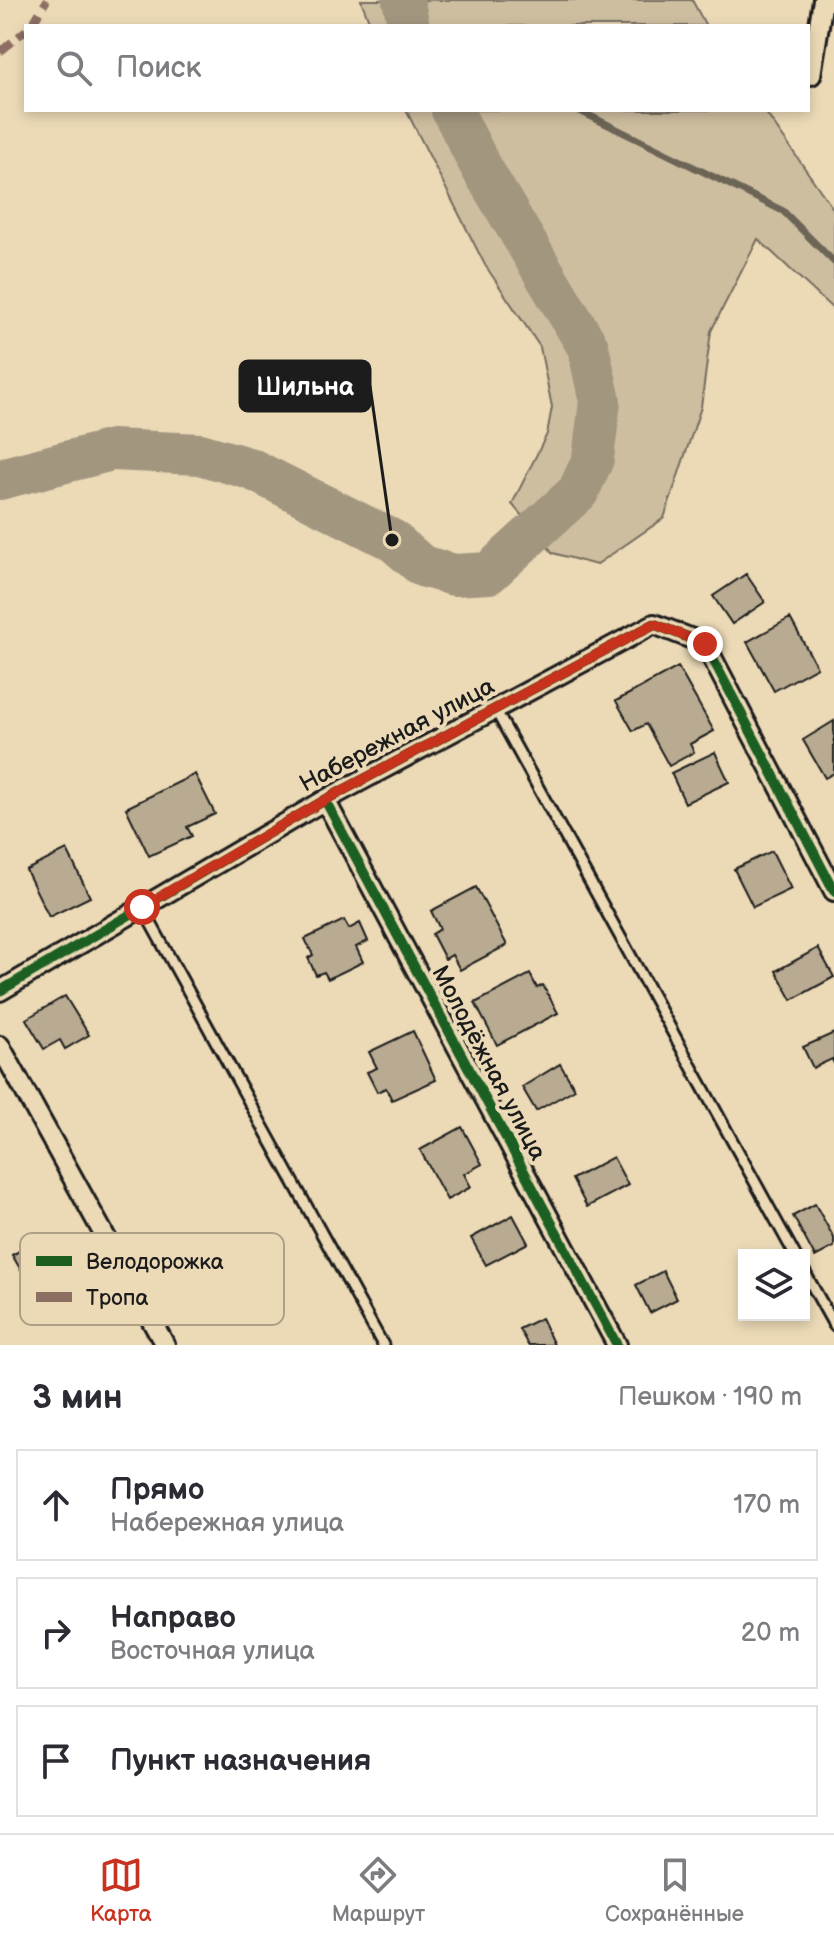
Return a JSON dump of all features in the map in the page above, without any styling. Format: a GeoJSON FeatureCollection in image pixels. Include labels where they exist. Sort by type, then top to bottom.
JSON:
{"type":"FeatureCollection","features":[{"type":"Feature","properties":{"kind":"street"},"geometry":{"type":"LineString","coordinates":[[811,75],[823,0]]}},
{"type":"Feature","properties":{"kind":"street","name":"Набережная улица"},"geometry":{"type":"LineString","coordinates":[[0,991],[325,800],[654,624],[705,644],[834,891]]}},
{"type":"Feature","properties":{"kind":"street","name":"Молодёжная улица"},"geometry":{"type":"LineString","coordinates":[[325,800],[617,1345]]}},
{"type":"Feature","properties":{"kind":"street"},"geometry":{"type":"LineString","coordinates":[[0,1046],[103,1233]]}},
{"type":"Feature","properties":{"kind":"street"},"geometry":{"type":"LineString","coordinates":[[154,1325],[165,1345]]}},
{"type":"Feature","properties":{"kind":"lane"},"geometry":{"type":"LineString","coordinates":[[495,709],[792,1249]]}},
{"type":"Feature","properties":{"kind":"lane"},"geometry":{"type":"LineString","coordinates":[[142,907],[383,1345]]}},
{"type":"Feature","properties":{"kind":"lane"},"geometry":{"type":"LineString","coordinates":[[810,1282],[834,1325]]}},
{"type":"Feature","properties":{"kind":"shaded area"},"geometry":{"type":"Polygon","coordinates":[[[361,0],[692,0],[705,24],[370,24],[361,0]]]}},
{"type":"Feature","properties":{"kind":"shaded area"},"geometry":{"type":"Polygon","coordinates":[[[407,112],[765,112],[834,210],[834,310],[758,239],[711,331],[701,407],[664,518],[596,565],[553,553],[512,504],[547,434],[552,407],[540,347],[485,265],[407,112]]]}},
{"type":"Feature","properties":{"kind":"building"},"geometry":{"type":"Polygon","coordinates":[[[746,574],[765,602],[732,624],[713,596],[746,574]]]}},
{"type":"Feature","properties":{"kind":"building"},"geometry":{"type":"Polygon","coordinates":[[[790,618],[817,667],[774,691],[747,642],[790,618]]]}},
{"type":"Feature","properties":{"kind":"building"},"geometry":{"type":"Polygon","coordinates":[[[678,667],[714,731],[690,744],[694,752],[669,766],[646,724],[633,731],[616,701],[678,667]]]}},
{"type":"Feature","properties":{"kind":"building"},"geometry":{"type":"Polygon","coordinates":[[[834,721],[834,773],[825,778],[803,740],[834,721]]]}},
{"type":"Feature","properties":{"kind":"building"},"geometry":{"type":"Polygon","coordinates":[[[715,752],[729,782],[685,803],[671,773],[715,752]]]}},
{"type":"Feature","properties":{"kind":"building"},"geometry":{"type":"Polygon","coordinates":[[[195,774],[215,814],[187,827],[192,836],[149,856],[126,808],[195,774]]]}},
{"type":"Feature","properties":{"kind":"building"},"geometry":{"type":"Polygon","coordinates":[[[67,850],[90,897],[49,917],[26,870],[67,850]]]}},
{"type":"Feature","properties":{"kind":"building"},"geometry":{"type":"Polygon","coordinates":[[[772,851],[791,889],[753,907],[734,869],[772,851]]]}},
{"type":"Feature","properties":{"kind":"building"},"geometry":{"type":"Polygon","coordinates":[[[476,887],[507,945],[460,970],[452,955],[445,959],[432,934],[440,929],[431,911],[476,887]]]}},
{"type":"Feature","properties":{"kind":"building"},"geometry":{"type":"Polygon","coordinates":[[[344,920],[349,929],[360,923],[368,941],[356,947],[363,962],[328,979],[324,972],[316,975],[308,958],[313,955],[305,939],[344,920]]]}},
{"type":"Feature","properties":{"kind":"building"},"geometry":{"type":"Polygon","coordinates":[[[818,948],[834,977],[792,1000],[776,971],[818,948]]]}},
{"type":"Feature","properties":{"kind":"building"},"geometry":{"type":"Polygon","coordinates":[[[530,974],[537,988],[543,985],[558,1013],[497,1045],[475,1003],[530,974]]]}},
{"type":"Feature","properties":{"kind":"building"},"geometry":{"type":"Polygon","coordinates":[[[65,996],[89,1035],[65,1049],[60,1040],[44,1049],[26,1019],[65,996]]]}},
{"type":"Feature","properties":{"kind":"building"},"geometry":{"type":"Polygon","coordinates":[[[413,1031],[436,1080],[392,1100],[386,1088],[377,1092],[367,1072],[377,1068],[369,1052],[413,1031]]]}},
{"type":"Feature","properties":{"kind":"building"},"geometry":{"type":"Polygon","coordinates":[[[834,1033],[834,1064],[832,1059],[813,1068],[803,1047],[834,1033]]]}},
{"type":"Feature","properties":{"kind":"building"},"geometry":{"type":"Polygon","coordinates":[[[560,1064],[575,1089],[536,1111],[522,1087],[560,1064]]]}},
{"type":"Feature","properties":{"kind":"building"},"geometry":{"type":"Polygon","coordinates":[[[462,1127],[482,1164],[464,1174],[471,1187],[447,1200],[420,1150],[462,1127]]]}},
{"type":"Feature","properties":{"kind":"building"},"geometry":{"type":"Polygon","coordinates":[[[613,1157],[628,1185],[587,1207],[572,1179],[613,1157]]]}},
{"type":"Feature","properties":{"kind":"building"},"geometry":{"type":"Polygon","coordinates":[[[815,1204],[834,1238],[834,1247],[815,1257],[793,1216],[815,1204]]]}},
{"type":"Feature","properties":{"kind":"building"},"geometry":{"type":"Polygon","coordinates":[[[513,1215],[528,1243],[486,1265],[471,1238],[513,1215]]]}},
{"type":"Feature","properties":{"kind":"building"},"geometry":{"type":"Polygon","coordinates":[[[20,1251],[20,1268],[12,1255],[20,1251]]]}},
{"type":"Feature","properties":{"kind":"building"},"geometry":{"type":"Polygon","coordinates":[[[663,1271],[677,1299],[650,1313],[636,1285],[663,1271]]]}},
{"type":"Feature","properties":{"kind":"building"},"geometry":{"type":"Polygon","coordinates":[[[541,1318],[554,1345],[528,1345],[519,1329],[541,1318]]]}},
{"type":"Feature","properties":{"kind":"waterway"},"geometry":{"type":"LineString","coordinates":[[403,0],[409,24]]}},
{"type":"Feature","properties":{"kind":"waterway"},"geometry":{"type":"LineString","coordinates":[[0,479],[112,450],[200,454],[251,469],[392,540],[422,566],[454,575],[489,573],[578,492],[593,459],[600,401],[588,347],[481,167],[453,112]]}},
{"type":"Feature","properties":{"kind":"waterway"},"geometry":{"type":"LineString","coordinates":[[582,112],[783,211],[834,262]]}},
{"type":"Feature","properties":{"kind":"marked path"},"geometry":{"type":"LineString","coordinates":[[32,24],[47,0]]}},
{"type":"Feature","properties":{"kind":"marked path"},"geometry":{"type":"LineString","coordinates":[[0,52],[24,32]]}},
{"type":"Feature","properties":{"kind":"cycle path"},"geometry":{"type":"LineString","coordinates":[[0,991],[325,800],[654,624],[705,644],[834,891]]}},
{"type":"Feature","properties":{"kind":"cycle path"},"geometry":{"type":"LineString","coordinates":[[325,800],[617,1345]]}},
{"type":"Feature","properties":{"kind":"place","name":"Шильна"},"geometry":{"type":"Point","coordinates":[392,540]}},
{"type":"Feature","properties":{"kind":"route"},"geometry":{"type":"LineString","coordinates":[[142,907],[325,800],[654,624],[705,644]]}}]}
